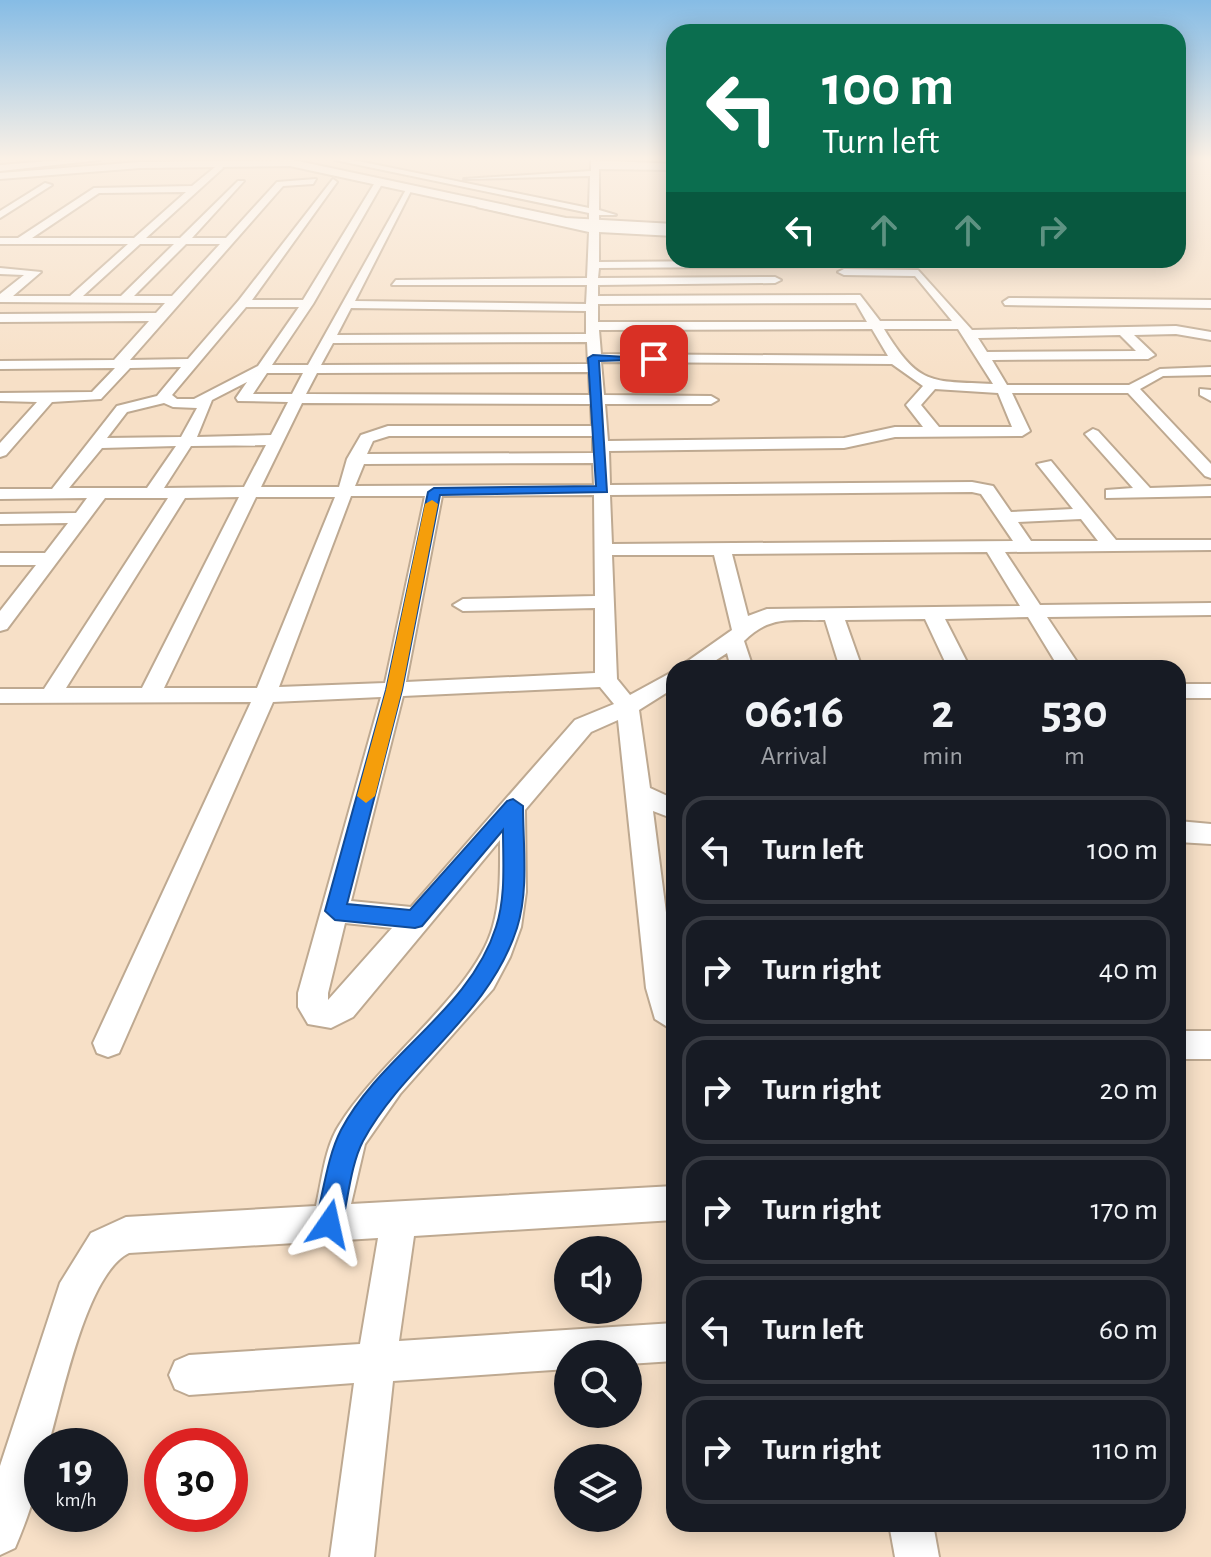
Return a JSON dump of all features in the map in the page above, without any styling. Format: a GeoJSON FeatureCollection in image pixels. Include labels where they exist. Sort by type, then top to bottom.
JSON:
{"type":"FeatureCollection","features":[{"type":"Feature","properties":{"kind":"street"},"geometry":{"type":"LineString","coordinates":[[0,254],[32,233]]}},
{"type":"Feature","properties":{"kind":"street"},"geometry":{"type":"LineString","coordinates":[[73,299],[146,233]]}},
{"type":"Feature","properties":{"kind":"street"},"geometry":{"type":"LineString","coordinates":[[125,299],[190,233]]}},
{"type":"Feature","properties":{"kind":"street"},"geometry":{"type":"LineString","coordinates":[[0,397],[96,396],[236,233]]}},
{"type":"Feature","properties":{"kind":"street"},"geometry":{"type":"LineString","coordinates":[[57,493],[128,405],[166,398],[295,233]]}},
{"type":"Feature","properties":{"kind":"street"},"geometry":{"type":"LineString","coordinates":[[150,694],[297,398],[348,304],[352,258],[361,233]]}},
{"type":"Feature","properties":{"kind":"street"},"geometry":{"type":"LineString","coordinates":[[243,398],[307,304],[352,258],[371,233]]}},
{"type":"Feature","properties":{"kind":"street"},"geometry":{"type":"LineString","coordinates":[[597,233],[592,273],[592,332],[601,445],[606,680],[628,707],[666,1009]]}},
{"type":"Feature","properties":{"kind":"street"},"geometry":{"type":"LineString","coordinates":[[0,241],[229,241]]}},
{"type":"Feature","properties":{"kind":"street"},"geometry":{"type":"LineString","coordinates":[[647,245],[666,245]]}},
{"type":"Feature","properties":{"kind":"street"},"geometry":{"type":"LineString","coordinates":[[396,283],[687,268]]}},
{"type":"Feature","properties":{"kind":"street"},"geometry":{"type":"LineString","coordinates":[[842,268],[903,370],[931,385],[1003,389],[1132,389],[1150,373],[1211,371]]}},
{"type":"Feature","properties":{"kind":"street"},"geometry":{"type":"LineString","coordinates":[[355,459],[601,445],[844,443],[883,433],[1022,431],[985,356],[918,273],[854,268]]}},
{"type":"Feature","properties":{"kind":"street"},"geometry":{"type":"LineString","coordinates":[[0,271],[35,272],[1,299],[179,300]]}},
{"type":"Feature","properties":{"kind":"street"},"geometry":{"type":"LineString","coordinates":[[592,273],[775,280]]}},
{"type":"Feature","properties":{"kind":"street"},"geometry":{"type":"LineString","coordinates":[[348,304],[860,299]]}},
{"type":"Feature","properties":{"kind":"street"},"geometry":{"type":"LineString","coordinates":[[1009,302],[1211,304]]}},
{"type":"Feature","properties":{"kind":"street"},"geometry":{"type":"LineString","coordinates":[[243,303],[307,304]]}},
{"type":"Feature","properties":{"kind":"street"},"geometry":{"type":"LineString","coordinates":[[0,318],[163,317]]}},
{"type":"Feature","properties":{"kind":"street"},"geometry":{"type":"LineString","coordinates":[[329,339],[876,324],[965,330],[1184,330],[1211,336]]}},
{"type":"Feature","properties":{"kind":"street"},"geometry":{"type":"LineString","coordinates":[[985,356],[1148,355],[1123,331]]}},
{"type":"Feature","properties":{"kind":"street"},"geometry":{"type":"LineString","coordinates":[[153,492],[187,441],[200,404],[261,369],[896,360]]}},
{"type":"Feature","properties":{"kind":"street"},"geometry":{"type":"LineString","coordinates":[[0,365],[191,363]]}},
{"type":"Feature","properties":{"kind":"street"},"geometry":{"type":"LineString","coordinates":[[931,385],[913,405],[935,432]]}},
{"type":"Feature","properties":{"kind":"street"},"geometry":{"type":"LineString","coordinates":[[1132,389],[1211,473]]}},
{"type":"Feature","properties":{"kind":"street"},"geometry":{"type":"LineString","coordinates":[[0,452],[48,398]]}},
{"type":"Feature","properties":{"kind":"street"},"geometry":{"type":"LineString","coordinates":[[166,398],[173,403],[200,404],[243,398],[711,400]]}},
{"type":"Feature","properties":{"kind":"street"},"geometry":{"type":"LineString","coordinates":[[108,1043],[265,695],[355,459],[366,438],[388,431],[601,445]]}},
{"type":"Feature","properties":{"kind":"street"},"geometry":{"type":"LineString","coordinates":[[1093,434],[1146,493]]}},
{"type":"Feature","properties":{"kind":"street"},"geometry":{"type":"LineString","coordinates":[[94,445],[276,440]]}},
{"type":"Feature","properties":{"kind":"street"},"geometry":{"type":"LineString","coordinates":[[1045,464],[1113,548]]}},
{"type":"Feature","properties":{"kind":"street"},"geometry":{"type":"LineString","coordinates":[[0,494],[972,487],[987,490],[1027,548]]}},
{"type":"Feature","properties":{"kind":"street"},"geometry":{"type":"LineString","coordinates":[[1112,494],[1211,491]]}},
{"type":"Feature","properties":{"kind":"street"},"geometry":{"type":"LineString","coordinates":[[50,696],[180,492]]}},
{"type":"Feature","properties":{"kind":"street"},"geometry":{"type":"LineString","coordinates":[[434,492],[394,690],[313,993],[313,1007],[319,1014],[331,1014],[342,1007],[583,726],[628,707],[666,683]]}},
{"type":"Feature","properties":{"kind":"street"},"geometry":{"type":"LineString","coordinates":[[0,625],[8,605],[51,559],[100,493]]}},
{"type":"Feature","properties":{"kind":"street"},"geometry":{"type":"LineString","coordinates":[[1005,517],[1085,514]]}},
{"type":"Feature","properties":{"kind":"street"},"geometry":{"type":"LineString","coordinates":[[0,519],[81,518]]}},
{"type":"Feature","properties":{"kind":"street"},"geometry":{"type":"LineString","coordinates":[[603,550],[1211,545]]}},
{"type":"Feature","properties":{"kind":"street"},"geometry":{"type":"LineString","coordinates":[[993,548],[1065,660]]}},
{"type":"Feature","properties":{"kind":"street"},"geometry":{"type":"LineString","coordinates":[[722,549],[741,660]]}},
{"type":"Feature","properties":{"kind":"street"},"geometry":{"type":"LineString","coordinates":[[0,559],[51,559]]}},
{"type":"Feature","properties":{"kind":"street"},"geometry":{"type":"LineString","coordinates":[[463,605],[604,602]]}},
{"type":"Feature","properties":{"kind":"street"},"geometry":{"type":"LineString","coordinates":[[701,660],[738,636],[750,623],[767,615],[1211,609]]}},
{"type":"Feature","properties":{"kind":"street"},"geometry":{"type":"LineString","coordinates":[[932,613],[955,660]]}},
{"type":"Feature","properties":{"kind":"street"},"geometry":{"type":"LineString","coordinates":[[833,614],[848,660]]}},
{"type":"Feature","properties":{"kind":"street"},"geometry":{"type":"LineString","coordinates":[[0,696],[265,695],[606,680]]}},
{"type":"Feature","properties":{"kind":"street"},"geometry":{"type":"LineString","coordinates":[[1186,692],[1209,694]]}},
{"type":"Feature","properties":{"kind":"street"},"geometry":{"type":"LineString","coordinates":[[640,794],[666,806]]}},
{"type":"Feature","properties":{"kind":"street"},"geometry":{"type":"LineString","coordinates":[[329,1224],[350,1137],[389,1083],[483,980],[496,957],[513,892],[513,806]]}},
{"type":"Feature","properties":{"kind":"street"},"geometry":{"type":"LineString","coordinates":[[1186,834],[1211,834]]}},
{"type":"Feature","properties":{"kind":"street"},"geometry":{"type":"LineString","coordinates":[[335,911],[415,919]]}},
{"type":"Feature","properties":{"kind":"street"},"geometry":{"type":"LineString","coordinates":[[1186,1045],[1211,1045]]}},
{"type":"Feature","properties":{"kind":"street"},"geometry":{"type":"LineString","coordinates":[[0,1533],[78,1283],[104,1246],[126,1235],[666,1204]]}},
{"type":"Feature","properties":{"kind":"street"},"geometry":{"type":"LineString","coordinates":[[352,1557],[376,1362],[399,1221]]}},
{"type":"Feature","properties":{"kind":"street"},"geometry":{"type":"LineString","coordinates":[[189,1375],[666,1343]]}},
{"type":"Feature","properties":{"kind":"street"},"geometry":{"type":"LineString","coordinates":[[912,1532],[917,1557]]}},
{"type":"Feature","properties":{"kind":"slow traffic"},"geometry":{"type":"LineString","coordinates":[[366,796],[394,690],[432,504]]}},
{"type":"Feature","properties":{"kind":"route"},"geometry":{"type":"LineString","coordinates":[[329,1224],[350,1137],[389,1083],[483,980],[507,927],[513,892],[513,806],[415,919],[335,911],[394,690],[434,492],[602,490],[601,431],[593,358],[654,359]]}}]}
